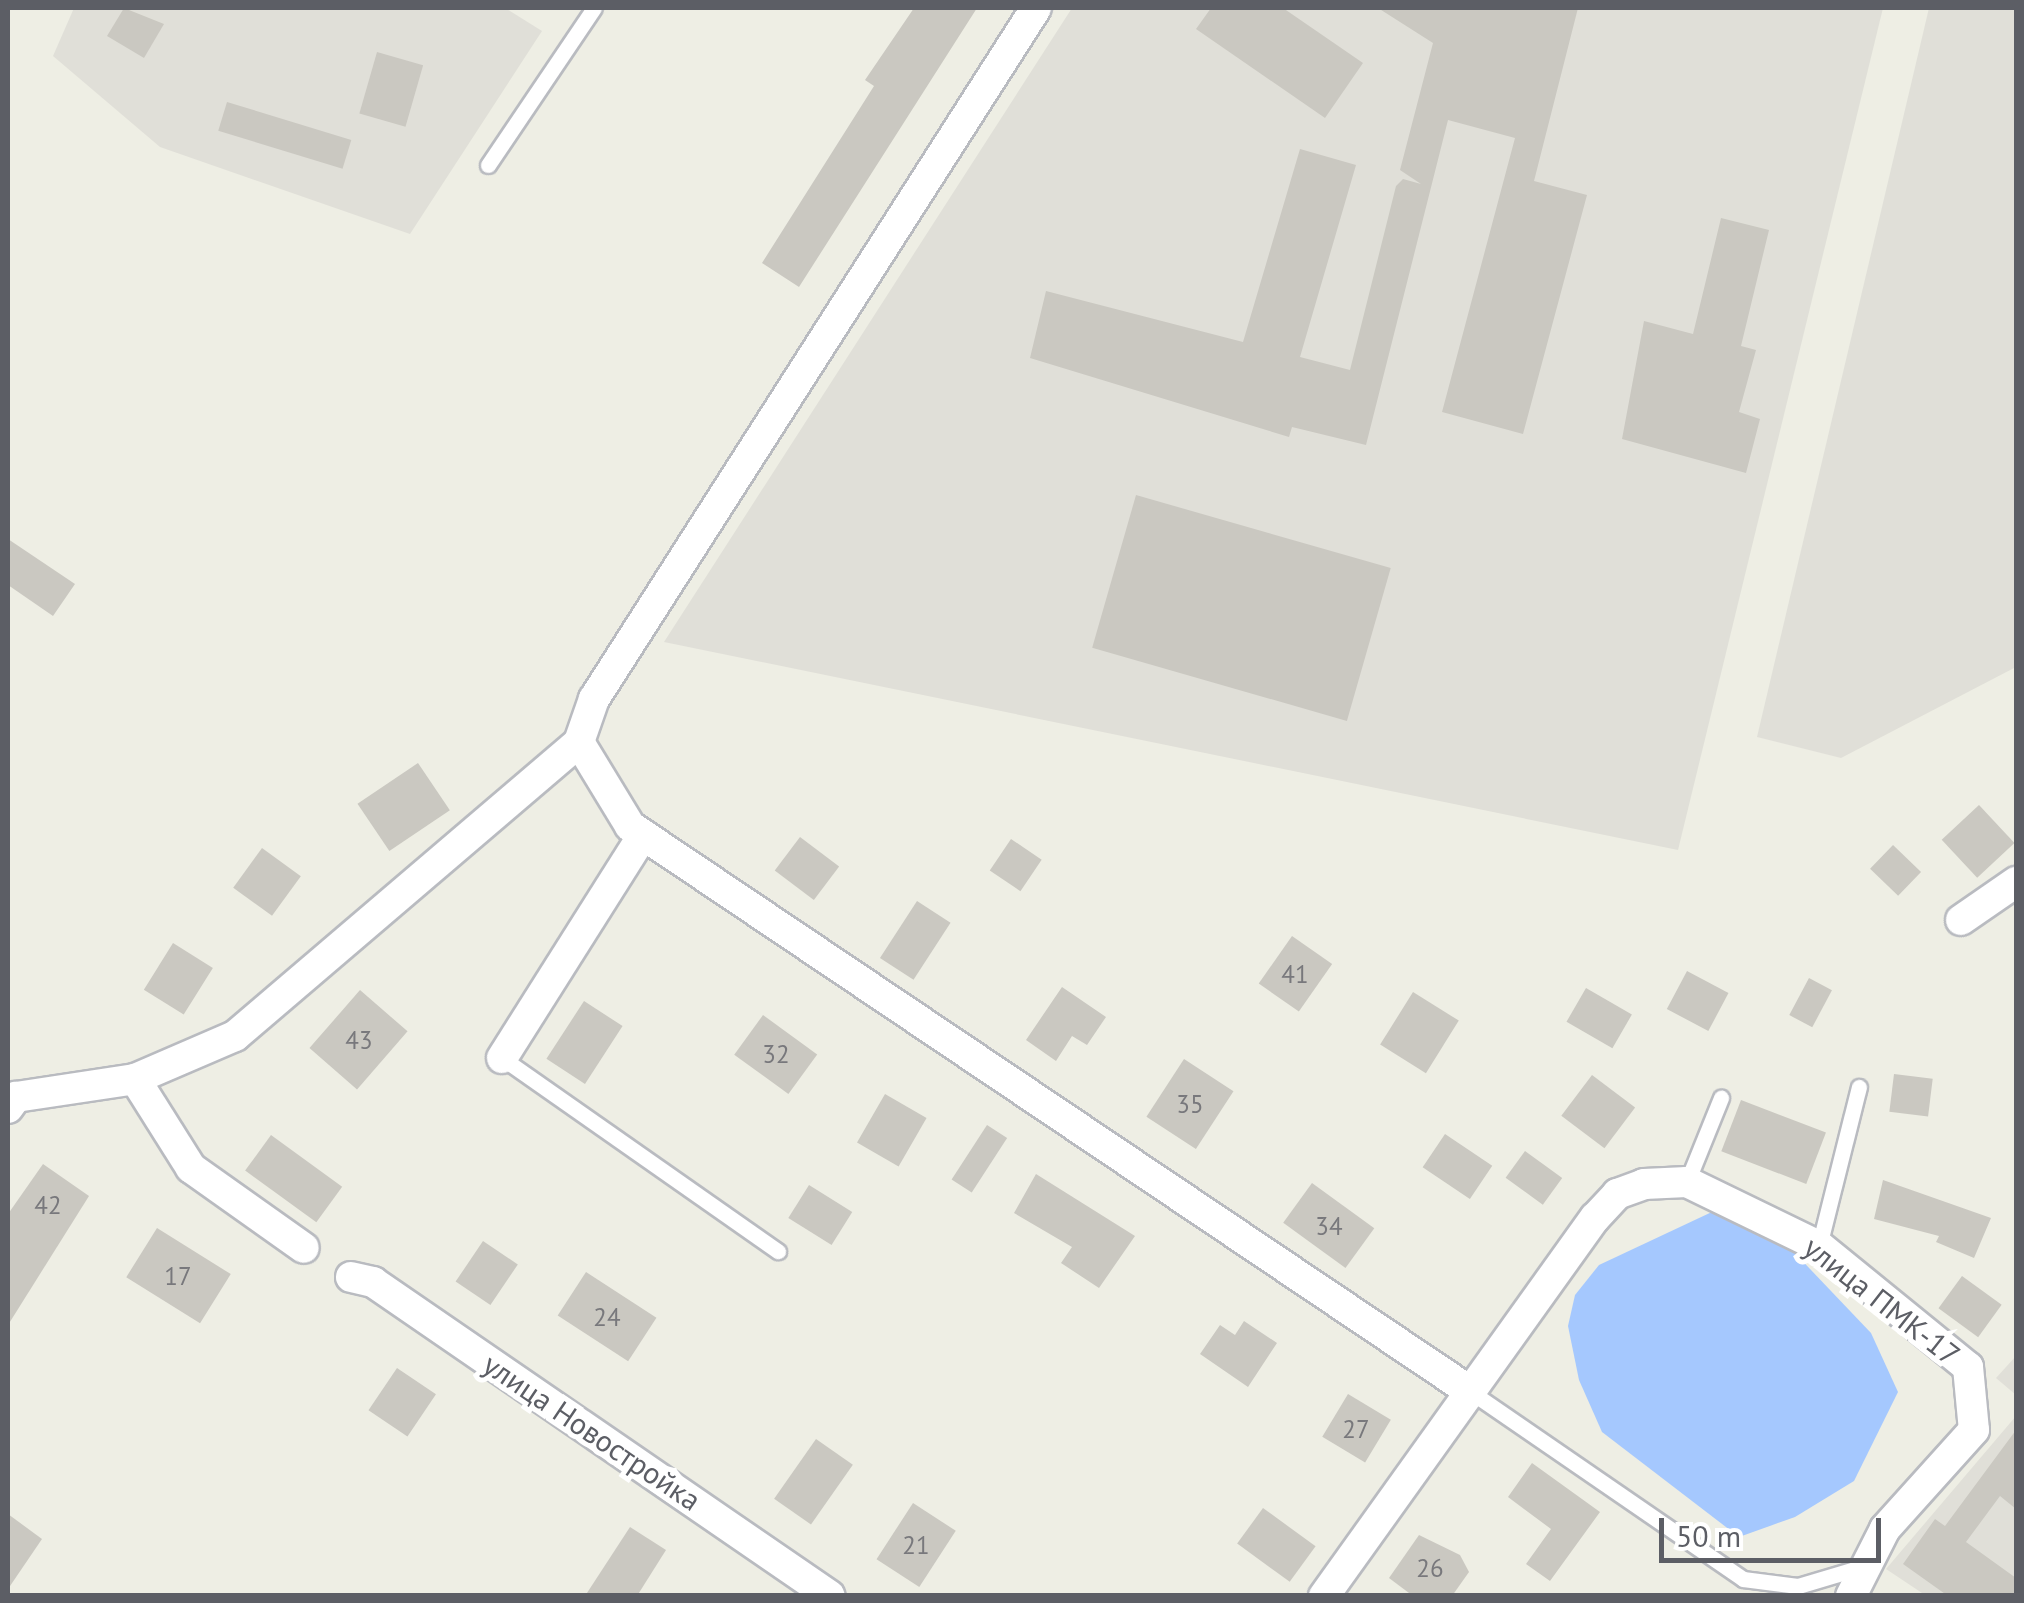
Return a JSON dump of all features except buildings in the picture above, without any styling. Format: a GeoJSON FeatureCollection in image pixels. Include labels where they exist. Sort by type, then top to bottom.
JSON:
{"type":"FeatureCollection","features":[{"type":"Feature","properties":{"kind":"street"},"geometry":{"type":"LineString","coordinates":[[8,1108],[16,1097],[134,1079],[235,1036],[579,742],[594,698],[1036,8]]}},
{"type":"Feature","properties":{"kind":"street"},"geometry":{"type":"LineString","coordinates":[[579,742],[630,826],[643,836],[1471,1392]]}},
{"type":"Feature","properties":{"kind":"street"},"geometry":{"type":"LineString","coordinates":[[502,1058],[643,836]]}},
{"type":"Feature","properties":{"kind":"street"},"geometry":{"type":"LineString","coordinates":[[1961,920],[2016,882]]}},
{"type":"Feature","properties":{"kind":"street"},"geometry":{"type":"LineString","coordinates":[[134,1079],[191,1168],[304,1248]]}},
{"type":"Feature","properties":{"kind":"street"},"geometry":{"type":"LineString","coordinates":[[1324,1596],[1471,1392],[1506,1336],[1616,1194],[1644,1184],[1687,1182]]}},
{"type":"Feature","properties":{"kind":"street","name":"улица ПМК-17"},"geometry":{"type":"LineString","coordinates":[[1687,1182],[1819,1246],[1968,1368],[1974,1430],[1886,1528],[1851,1596]]}},
{"type":"Feature","properties":{"kind":"street","name":"улица Новостройка"},"geometry":{"type":"LineString","coordinates":[[351,1277],[373,1282],[830,1596]]}},
{"type":"Feature","properties":{"kind":"lane"},"geometry":{"type":"LineString","coordinates":[[488,165],[594,8]]}},
{"type":"Feature","properties":{"kind":"lane"},"geometry":{"type":"LineString","coordinates":[[502,1058],[778,1251]]}},
{"type":"Feature","properties":{"kind":"lane"},"geometry":{"type":"LineString","coordinates":[[1819,1246],[1858,1087]]}},
{"type":"Feature","properties":{"kind":"lane"},"geometry":{"type":"LineString","coordinates":[[1687,1182],[1721,1098]]}},
{"type":"Feature","properties":{"kind":"lane"},"geometry":{"type":"LineString","coordinates":[[1471,1392],[1742,1580],[1798,1586],[1864,1566]]}},
{"type":"Feature","properties":{"kind":"shaded area"},"geometry":{"type":"Polygon","coordinates":[[[74,8],[505,8],[542,31],[410,234],[160,147],[53,56],[74,8]]]}},
{"type":"Feature","properties":{"kind":"shaded area"},"geometry":{"type":"Polygon","coordinates":[[[1072,8],[1883,8],[1678,850],[664,642],[1072,8]]]}},
{"type":"Feature","properties":{"kind":"shaded area"},"geometry":{"type":"Polygon","coordinates":[[[1929,8],[2016,8],[2016,667],[1841,758],[1757,737],[1929,8]]]}},
{"type":"Feature","properties":{"kind":"shaded area"},"geometry":{"type":"Polygon","coordinates":[[[2016,1356],[2016,1395],[1996,1378],[2016,1356]]]}},
{"type":"Feature","properties":{"kind":"shaded area"},"geometry":{"type":"Polygon","coordinates":[[[2016,1416],[2016,1595],[1925,1595],[1886,1569],[2016,1416]]]}},
{"type":"Feature","properties":{"kind":"water"},"geometry":{"type":"Polygon","coordinates":[[[1714,1211],[1791,1249],[1871,1333],[1898,1392],[1854,1481],[1795,1517],[1739,1537],[1602,1432],[1579,1380],[1568,1326],[1575,1295],[1599,1265],[1714,1211]]]}}]}
